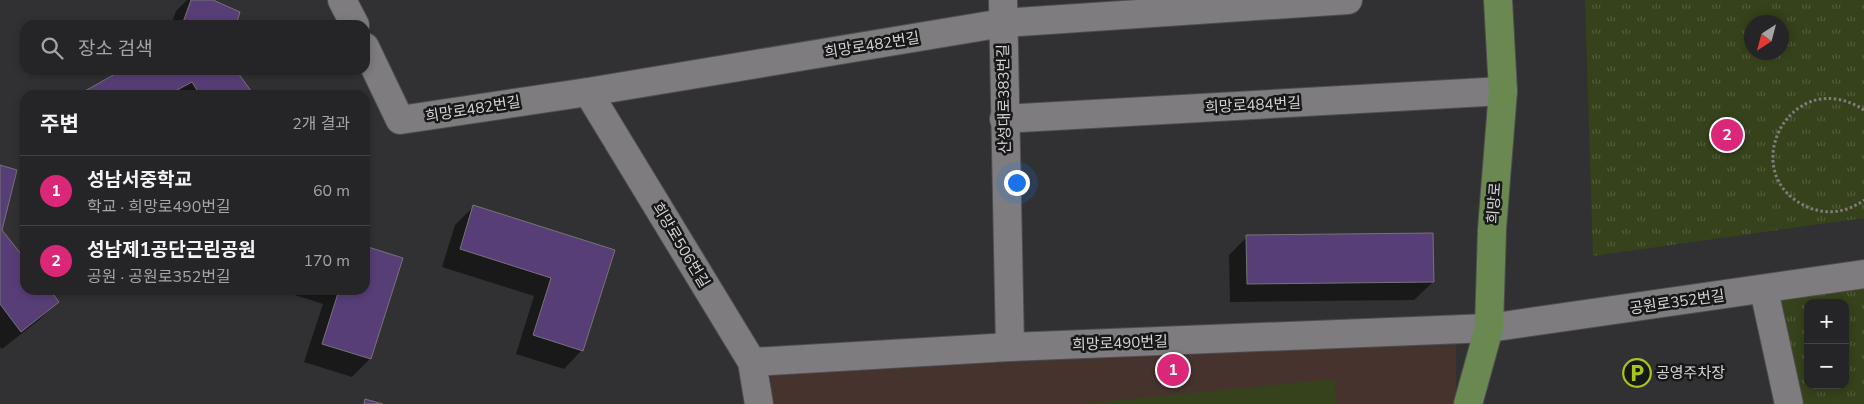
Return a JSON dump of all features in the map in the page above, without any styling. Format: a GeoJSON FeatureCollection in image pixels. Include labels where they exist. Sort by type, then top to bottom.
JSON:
{"type":"FeatureCollection","features":[{"type":"Feature","properties":{"kind":"main road","name":"희망로"},"geometry":{"type":"LineString","coordinates":[[1468,404],[1489,328],[1492,229],[1503,91],[1498,0]]}},
{"type":"Feature","properties":{"kind":"street"},"geometry":{"type":"LineString","coordinates":[[342,0],[352,20]]}},
{"type":"Feature","properties":{"kind":"street","name":"희망로482번길"},"geometry":{"type":"LineString","coordinates":[[370,57],[400,120],[588,92],[1003,12],[1348,0]]}},
{"type":"Feature","properties":{"kind":"street","name":"산성대로383번길"},"geometry":{"type":"LineString","coordinates":[[1003,12],[1010,348]]}},
{"type":"Feature","properties":{"kind":"street","name":"희망로484번길"},"geometry":{"type":"LineString","coordinates":[[1004,119],[1503,91]]}},
{"type":"Feature","properties":{"kind":"street","name":"희망로506번길"},"geometry":{"type":"LineString","coordinates":[[588,92],[752,362],[759,404]]}},
{"type":"Feature","properties":{"kind":"street","name":"공원로352번길"},"geometry":{"type":"LineString","coordinates":[[1489,328],[1764,290],[1864,274]]}},
{"type":"Feature","properties":{"kind":"street"},"geometry":{"type":"LineString","coordinates":[[1764,290],[1789,404]]}},
{"type":"Feature","properties":{"kind":"street","name":"희망로490번길"},"geometry":{"type":"LineString","coordinates":[[752,362],[1010,348],[1489,328]]}},
{"type":"Feature","properties":{"kind":"path"},"geometry":{"type":"LineString","coordinates":[[1864,110],[1839,99],[1820,99],[1795,109],[1783,122],[1775,139],[1773,157],[1776,175],[1780,183],[1792,197],[1807,207],[1834,212],[1853,207],[1864,200]]}},
{"type":"Feature","properties":{"kind":"shaded area"},"geometry":{"type":"Polygon","coordinates":[[[1456,336],[1456,404],[771,404],[771,376],[1456,336]]]}},
{"type":"Feature","properties":{"kind":"green space"},"geometry":{"type":"Polygon","coordinates":[[[1585,0],[1864,0],[1864,218],[1593,256],[1585,0]]]}},
{"type":"Feature","properties":{"kind":"green space"},"geometry":{"type":"Polygon","coordinates":[[[1864,285],[1864,404],[1799,404],[1778,298],[1864,285]]]}},
{"type":"Feature","properties":{"kind":"green space"},"geometry":{"type":"Polygon","coordinates":[[[1334,379],[1337,404],[1077,404],[1334,379]]]}},
{"type":"Feature","properties":{"kind":"building"},"geometry":{"type":"Polygon","coordinates":[[[191,0],[213,0],[240,12],[238,20],[184,20],[191,0]]]}},
{"type":"Feature","properties":{"kind":"building"},"geometry":{"type":"Polygon","coordinates":[[[113,75],[240,75],[250,90],[197,90],[192,82],[177,90],[87,90],[113,75]]]}},
{"type":"Feature","properties":{"kind":"building"},"geometry":{"type":"Polygon","coordinates":[[[0,165],[17,170],[2,230],[20,253],[20,295],[54,295],[59,302],[21,332],[0,304],[0,165]]]}},
{"type":"Feature","properties":{"kind":"building"},"geometry":{"type":"Polygon","coordinates":[[[473,205],[615,250],[583,351],[533,335],[551,278],[460,249],[473,205]]]}},
{"type":"Feature","properties":{"kind":"building"},"geometry":{"type":"Polygon","coordinates":[[[1433,233],[1434,282],[1247,284],[1246,235],[1433,233]]]}},
{"type":"Feature","properties":{"kind":"building"},"geometry":{"type":"Polygon","coordinates":[[[370,248],[403,258],[371,359],[322,344],[337,295],[370,295],[370,248]]]}},
{"type":"Feature","properties":{"kind":"building"},"geometry":{"type":"Polygon","coordinates":[[[365,399],[383,404],[364,404],[365,399]]]}},
{"type":"Feature","properties":{"kind":"place","name":"성남제1공단근린공원"},"geometry":{"type":"Point","coordinates":[1727,135]}},
{"type":"Feature","properties":{"kind":"place","name":"성남서중학교"},"geometry":{"type":"Point","coordinates":[1173,370]}},
{"type":"Feature","properties":{"kind":"place","name":"공영주차장"},"geometry":{"type":"Point","coordinates":[1637,373]}}]}
